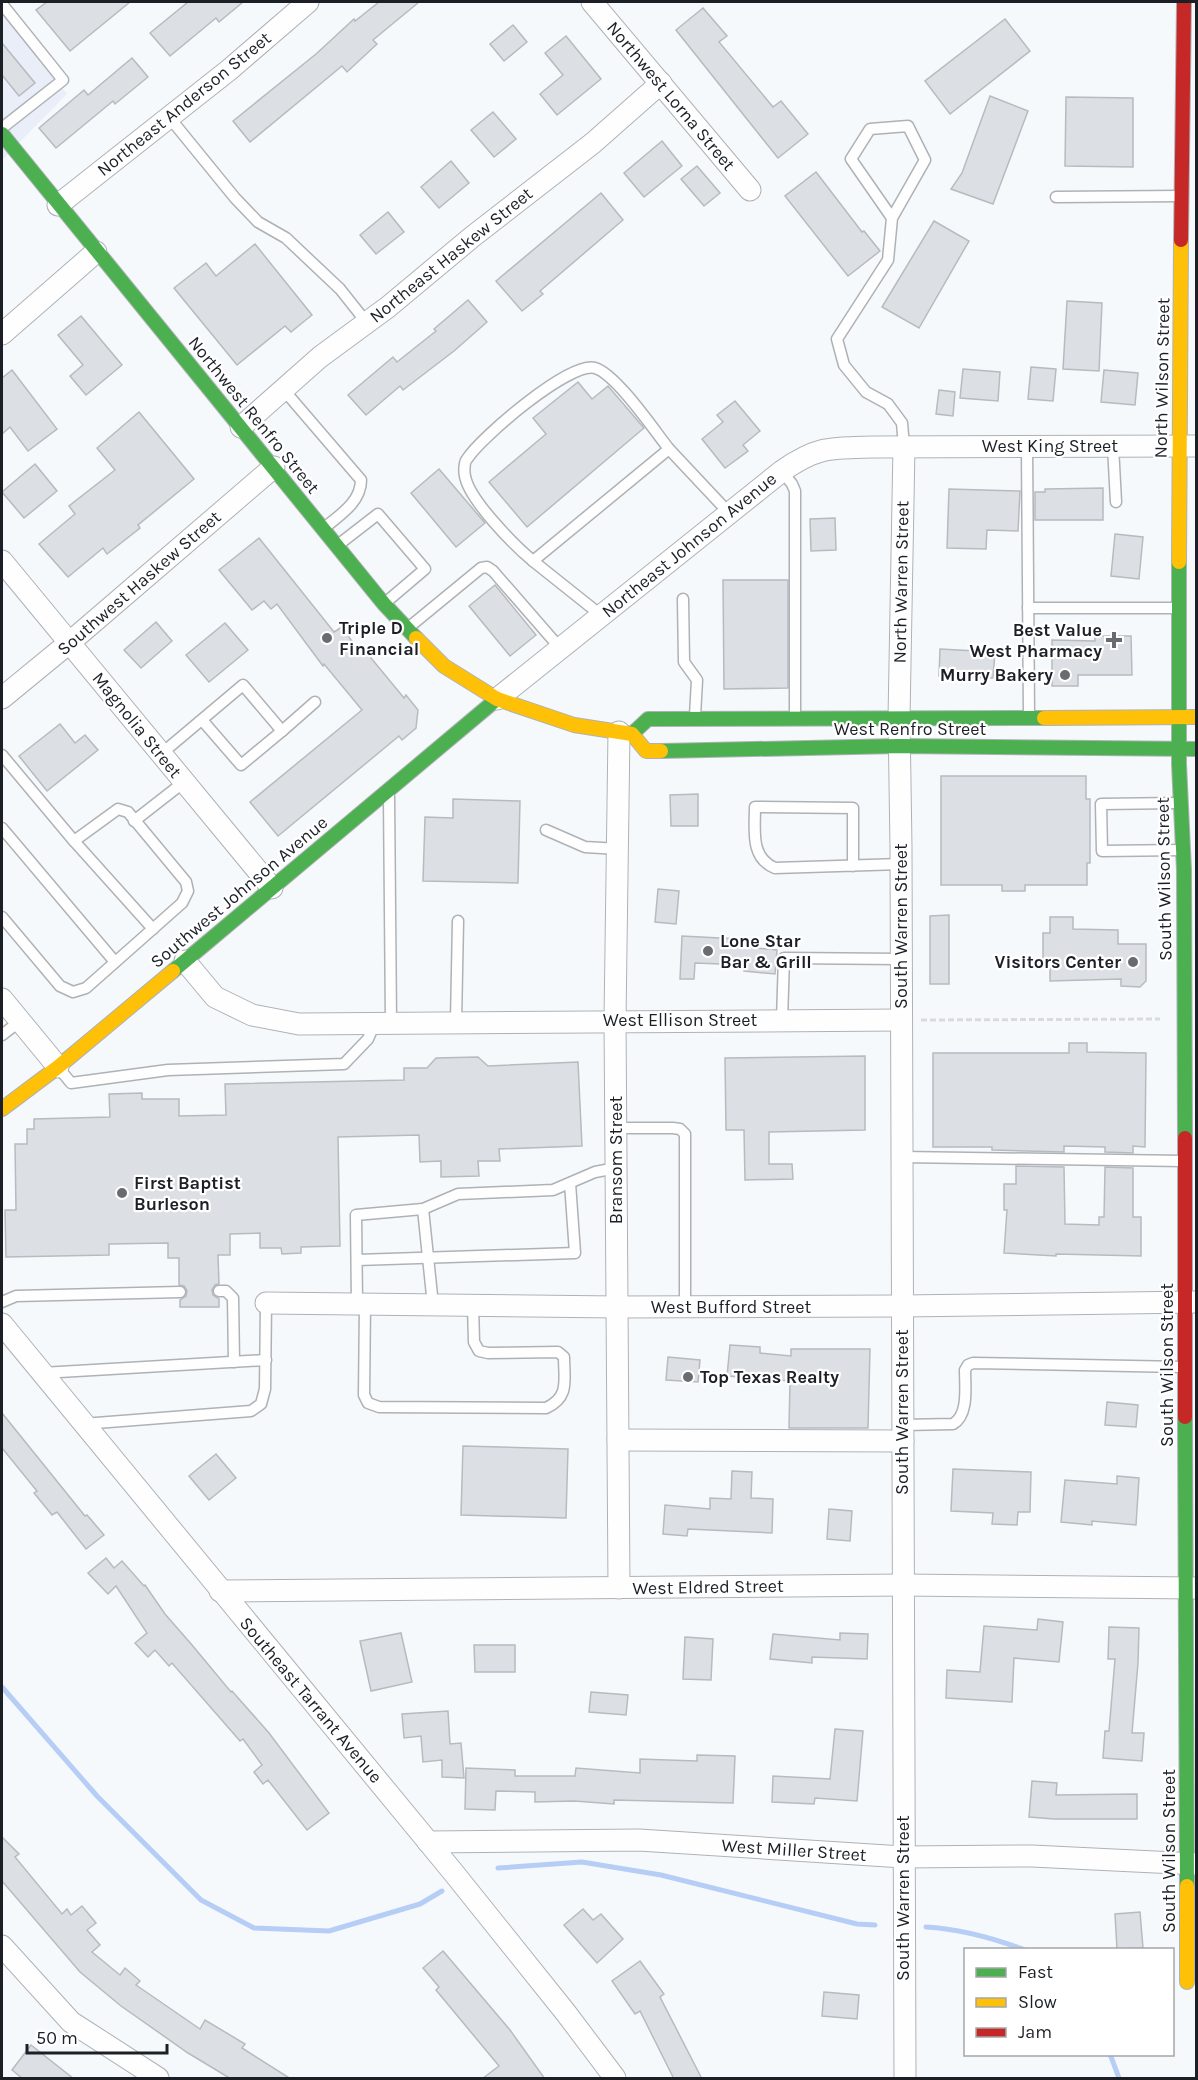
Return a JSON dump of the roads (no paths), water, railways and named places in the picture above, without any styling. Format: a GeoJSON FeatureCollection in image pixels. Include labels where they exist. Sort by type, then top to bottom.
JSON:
{"type":"FeatureCollection","features":[{"type":"Feature","properties":{"kind":"street","name":"Northeast Anderson Street"},"geometry":{"type":"LineString","coordinates":[[58,205],[229,70],[308,2]]}},
{"type":"Feature","properties":{"kind":"street","name":"Northwest Lorna Street"},"geometry":{"type":"LineString","coordinates":[[592,2],[750,190]]}},
{"type":"Feature","properties":{"kind":"street","name":"North Wilson Street"},"geometry":{"type":"LineString","coordinates":[[1179,717],[1180,608],[1188,446],[1181,157],[1190,40],[1184,2]]}},
{"type":"Feature","properties":{"kind":"street","name":"Northeast Haskew Street"},"geometry":{"type":"LineString","coordinates":[[241,427],[320,357],[367,323],[593,143],[662,83]]}},
{"type":"Feature","properties":{"kind":"street","name":"Northwest Renfro Street"},"geometry":{"type":"LineString","coordinates":[[2,134],[6,150],[58,205],[384,604],[444,666],[496,699]]}},
{"type":"Feature","properties":{"kind":"street"},"geometry":{"type":"LineString","coordinates":[[2,334],[96,252]]}},
{"type":"Feature","properties":{"kind":"street","name":"West King Street"},"geometry":{"type":"LineString","coordinates":[[904,446],[1188,446]]}},
{"type":"Feature","properties":{"kind":"street","name":"Northeast Johnson Avenue"},"geometry":{"type":"LineString","coordinates":[[496,699],[782,471],[804,456],[827,448],[904,446]]}},
{"type":"Feature","properties":{"kind":"street","name":"North Warren Street"},"geometry":{"type":"LineString","coordinates":[[899,747],[904,446]]}},
{"type":"Feature","properties":{"kind":"street","name":"Southwest Haskew Street"},"geometry":{"type":"LineString","coordinates":[[2,698],[274,467]]}},
{"type":"Feature","properties":{"kind":"street","name":"Magnolia Street"},"geometry":{"type":"LineString","coordinates":[[2,561],[272,888]]}},
{"type":"Feature","properties":{"kind":"street","name":"West Renfro Street"},"geometry":{"type":"LineString","coordinates":[[496,699],[574,725],[625,733],[645,751],[899,747],[1197,748]]}},
{"type":"Feature","properties":{"kind":"street","name":"Southwest Johnson Avenue"},"geometry":{"type":"LineString","coordinates":[[2,1109],[58,1067],[496,699]]}},
{"type":"Feature","properties":{"kind":"street","name":"South Wilson Street"},"geometry":{"type":"LineString","coordinates":[[1179,717],[1190,1019],[1191,1302],[1185,1367],[1191,1588],[1192,1864],[1187,1982]]}},
{"type":"Feature","properties":{"kind":"street","name":"West Renfro Street"},"geometry":{"type":"LineString","coordinates":[[625,733],[648,719],[675,718],[1197,717]]}},
{"type":"Feature","properties":{"kind":"street","name":"Bransom Street"},"geometry":{"type":"LineString","coordinates":[[619,1588],[615,1020],[619,849],[625,733]]}},
{"type":"Feature","properties":{"kind":"street","name":"South Warren Street"},"geometry":{"type":"LineString","coordinates":[[899,747],[904,2079]]}},
{"type":"Feature","properties":{"kind":"street","name":"West Ellison Street"},"geometry":{"type":"LineString","coordinates":[[185,961],[215,997],[252,1015],[299,1024],[615,1020],[901,1020]]}},
{"type":"Feature","properties":{"kind":"street"},"geometry":{"type":"LineString","coordinates":[[2,999],[58,1067]]}},
{"type":"Feature","properties":{"kind":"street","name":"West Bufford Street"},"geometry":{"type":"LineString","coordinates":[[266,1304],[685,1307],[1191,1302]]}},
{"type":"Feature","properties":{"kind":"street","name":"Southeast Tarrant Avenue"},"geometry":{"type":"LineString","coordinates":[[2,1324],[220,1592],[428,1842],[566,2013],[615,2079]]}},
{"type":"Feature","properties":{"kind":"street"},"geometry":{"type":"LineString","coordinates":[[618,1440],[903,1433]]}},
{"type":"Feature","properties":{"kind":"street","name":"West Eldred Street"},"geometry":{"type":"LineString","coordinates":[[220,1592],[903,1585],[1191,1588]]}},
{"type":"Feature","properties":{"kind":"street","name":"West Miller Street"},"geometry":{"type":"LineString","coordinates":[[428,1842],[639,1840],[903,1857],[1032,1856],[1192,1864]]}},
{"type":"Feature","properties":{"kind":"street"},"geometry":{"type":"LineString","coordinates":[[2,1946],[71,2022],[158,2079]]}},
{"type":"Feature","properties":{"kind":"lane"},"geometry":{"type":"LineString","coordinates":[[2,4],[63,80],[2,128]]}},
{"type":"Feature","properties":{"kind":"lane"},"geometry":{"type":"LineString","coordinates":[[169,117],[250,214],[258,222],[286,238],[340,289],[367,323]]}},
{"type":"Feature","properties":{"kind":"lane"},"geometry":{"type":"LineString","coordinates":[[892,218],[851,159],[870,129],[908,126],[925,160],[892,218],[888,260],[837,339],[844,365],[866,392],[888,404],[902,423],[904,446]]}},
{"type":"Feature","properties":{"kind":"lane"},"geometry":{"type":"LineString","coordinates":[[1181,157],[1197,157]]}},
{"type":"Feature","properties":{"kind":"lane"},"geometry":{"type":"LineString","coordinates":[[1056,197],[1181,196]]}},
{"type":"Feature","properties":{"kind":"lane"},"geometry":{"type":"LineString","coordinates":[[602,616],[513,544],[474,496],[465,477],[465,460],[488,434],[545,389],[581,369],[595,368],[614,380],[669,449],[730,514]]}},
{"type":"Feature","properties":{"kind":"lane"},"geometry":{"type":"LineString","coordinates":[[284,389],[361,480],[361,491],[348,507],[324,528]]}},
{"type":"Feature","properties":{"kind":"lane"},"geometry":{"type":"LineString","coordinates":[[1113,446],[1116,502]]}},
{"type":"Feature","properties":{"kind":"lane"},"geometry":{"type":"LineString","coordinates":[[1027,447],[1029,717]]}},
{"type":"Feature","properties":{"kind":"lane"},"geometry":{"type":"LineString","coordinates":[[533,561],[669,449]]}},
{"type":"Feature","properties":{"kind":"lane"},"geometry":{"type":"LineString","coordinates":[[782,471],[795,491],[795,718]]}},
{"type":"Feature","properties":{"kind":"lane"},"geometry":{"type":"LineString","coordinates":[[337,546],[378,514],[425,569],[384,604]]}},
{"type":"Feature","properties":{"kind":"lane"},"geometry":{"type":"LineString","coordinates":[[408,628],[481,568],[487,567],[560,648]]}},
{"type":"Feature","properties":{"kind":"lane"},"geometry":{"type":"LineString","coordinates":[[683,599],[684,662],[697,680],[695,719]]}},
{"type":"Feature","properties":{"kind":"lane"},"geometry":{"type":"LineString","coordinates":[[1028,608],[1180,608]]}},
{"type":"Feature","properties":{"kind":"lane"},"geometry":{"type":"LineString","coordinates":[[161,754],[243,685],[282,731]]}},
{"type":"Feature","properties":{"kind":"lane"},"geometry":{"type":"LineString","coordinates":[[202,720],[241,765],[315,702]]}},
{"type":"Feature","properties":{"kind":"lane"},"geometry":{"type":"LineString","coordinates":[[2,754],[74,841],[153,929]]}},
{"type":"Feature","properties":{"kind":"lane"},"geometry":{"type":"LineString","coordinates":[[134,821],[184,782]]}},
{"type":"Feature","properties":{"kind":"lane"},"geometry":{"type":"LineString","coordinates":[[58,1067],[71,1083],[168,1070],[344,1064],[383,1023],[389,790]]}},
{"type":"Feature","properties":{"kind":"lane"},"geometry":{"type":"LineString","coordinates":[[1181,803],[1101,804],[1102,851],[1183,850]]}},
{"type":"Feature","properties":{"kind":"lane"},"geometry":{"type":"LineString","coordinates":[[853,866],[853,808],[755,807],[755,846],[760,858],[767,865],[775,868],[853,866],[901,864]]}},
{"type":"Feature","properties":{"kind":"lane"},"geometry":{"type":"LineString","coordinates":[[2,917],[60,986],[73,992],[86,988],[182,903],[188,891],[186,882],[128,812],[118,809],[74,841]]}},
{"type":"Feature","properties":{"kind":"lane"},"geometry":{"type":"LineString","coordinates":[[2,828],[116,962]]}},
{"type":"Feature","properties":{"kind":"lane"},"geometry":{"type":"LineString","coordinates":[[546,830],[585,847],[619,849]]}},
{"type":"Feature","properties":{"kind":"lane"},"geometry":{"type":"LineString","coordinates":[[456,1022],[458,921]]}},
{"type":"Feature","properties":{"kind":"lane"},"geometry":{"type":"LineString","coordinates":[[782,1020],[784,958],[901,958]]}},
{"type":"Feature","properties":{"kind":"lane"},"geometry":{"type":"LineString","coordinates":[[2,1035],[20,1021]]}},
{"type":"Feature","properties":{"kind":"lane"},"geometry":{"type":"LineString","coordinates":[[616,1128],[673,1128],[680,1129],[685,1134],[685,1307]]}},
{"type":"Feature","properties":{"kind":"lane"},"geometry":{"type":"LineString","coordinates":[[902,1157],[1190,1162]]}},
{"type":"Feature","properties":{"kind":"lane"},"geometry":{"type":"LineString","coordinates":[[473,1305],[474,1342],[479,1351],[488,1353],[558,1352],[564,1357],[564,1392],[557,1403],[546,1408],[379,1407],[368,1403],[364,1395],[356,1215],[423,1209],[458,1194],[553,1190],[595,1172],[616,1168]]}},
{"type":"Feature","properties":{"kind":"lane"},"geometry":{"type":"LineString","coordinates":[[357,1260],[575,1253],[570,1183]]}},
{"type":"Feature","properties":{"kind":"lane"},"geometry":{"type":"LineString","coordinates":[[423,1209],[433,1305]]}},
{"type":"Feature","properties":{"kind":"lane"},"geometry":{"type":"LineString","coordinates":[[219,1291],[225,1291],[233,1298],[234,1362]]}},
{"type":"Feature","properties":{"kind":"lane"},"geometry":{"type":"LineString","coordinates":[[2,1302],[16,1296],[180,1292]]}},
{"type":"Feature","properties":{"kind":"lane"},"geometry":{"type":"LineString","coordinates":[[83,1424],[251,1411],[261,1404],[265,1389],[266,1304]]}},
{"type":"Feature","properties":{"kind":"lane"},"geometry":{"type":"LineString","coordinates":[[41,1373],[266,1360]]}},
{"type":"Feature","properties":{"kind":"lane"},"geometry":{"type":"LineString","coordinates":[[903,1433],[953,1424],[960,1420],[963,1413],[965,1370],[973,1362],[1185,1367]]}},
{"type":"Feature","properties":{"kind":"waterway"},"geometry":{"type":"LineString","coordinates":[[2,1687],[97,1796],[201,1900],[254,1928],[329,1931],[420,1904],[442,1891]]}},
{"type":"Feature","properties":{"kind":"waterway"},"geometry":{"type":"LineString","coordinates":[[498,1868],[582,1862],[661,1875],[857,1924],[875,1925]]}},
{"type":"Feature","properties":{"kind":"waterway"},"geometry":{"type":"LineString","coordinates":[[926,1927],[976,1935],[1019,1948]]}},
{"type":"Feature","properties":{"kind":"waterway"},"geometry":{"type":"LineString","coordinates":[[1111,2056],[1119,2078]]}},
{"type":"Feature","properties":{"kind":"place","name":"Triple D Financial"},"geometry":{"type":"Point","coordinates":[327,638]}},
{"type":"Feature","properties":{"kind":"place","name":"Best Value West Pharmacy"},"geometry":{"type":"Point","coordinates":[1114,640]}},
{"type":"Feature","properties":{"kind":"place","name":"Murry Bakery"},"geometry":{"type":"Point","coordinates":[1065,675]}},
{"type":"Feature","properties":{"kind":"place","name":"Lone Star Bar & Grill"},"geometry":{"type":"Point","coordinates":[708,951]}},
{"type":"Feature","properties":{"kind":"place","name":"Visitors Center"},"geometry":{"type":"Point","coordinates":[1133,962]}},
{"type":"Feature","properties":{"kind":"place","name":"First Baptist Burleson"},"geometry":{"type":"Point","coordinates":[122,1193]}},
{"type":"Feature","properties":{"kind":"place","name":"Top Texas Realty"},"geometry":{"type":"Point","coordinates":[688,1377]}}]}
